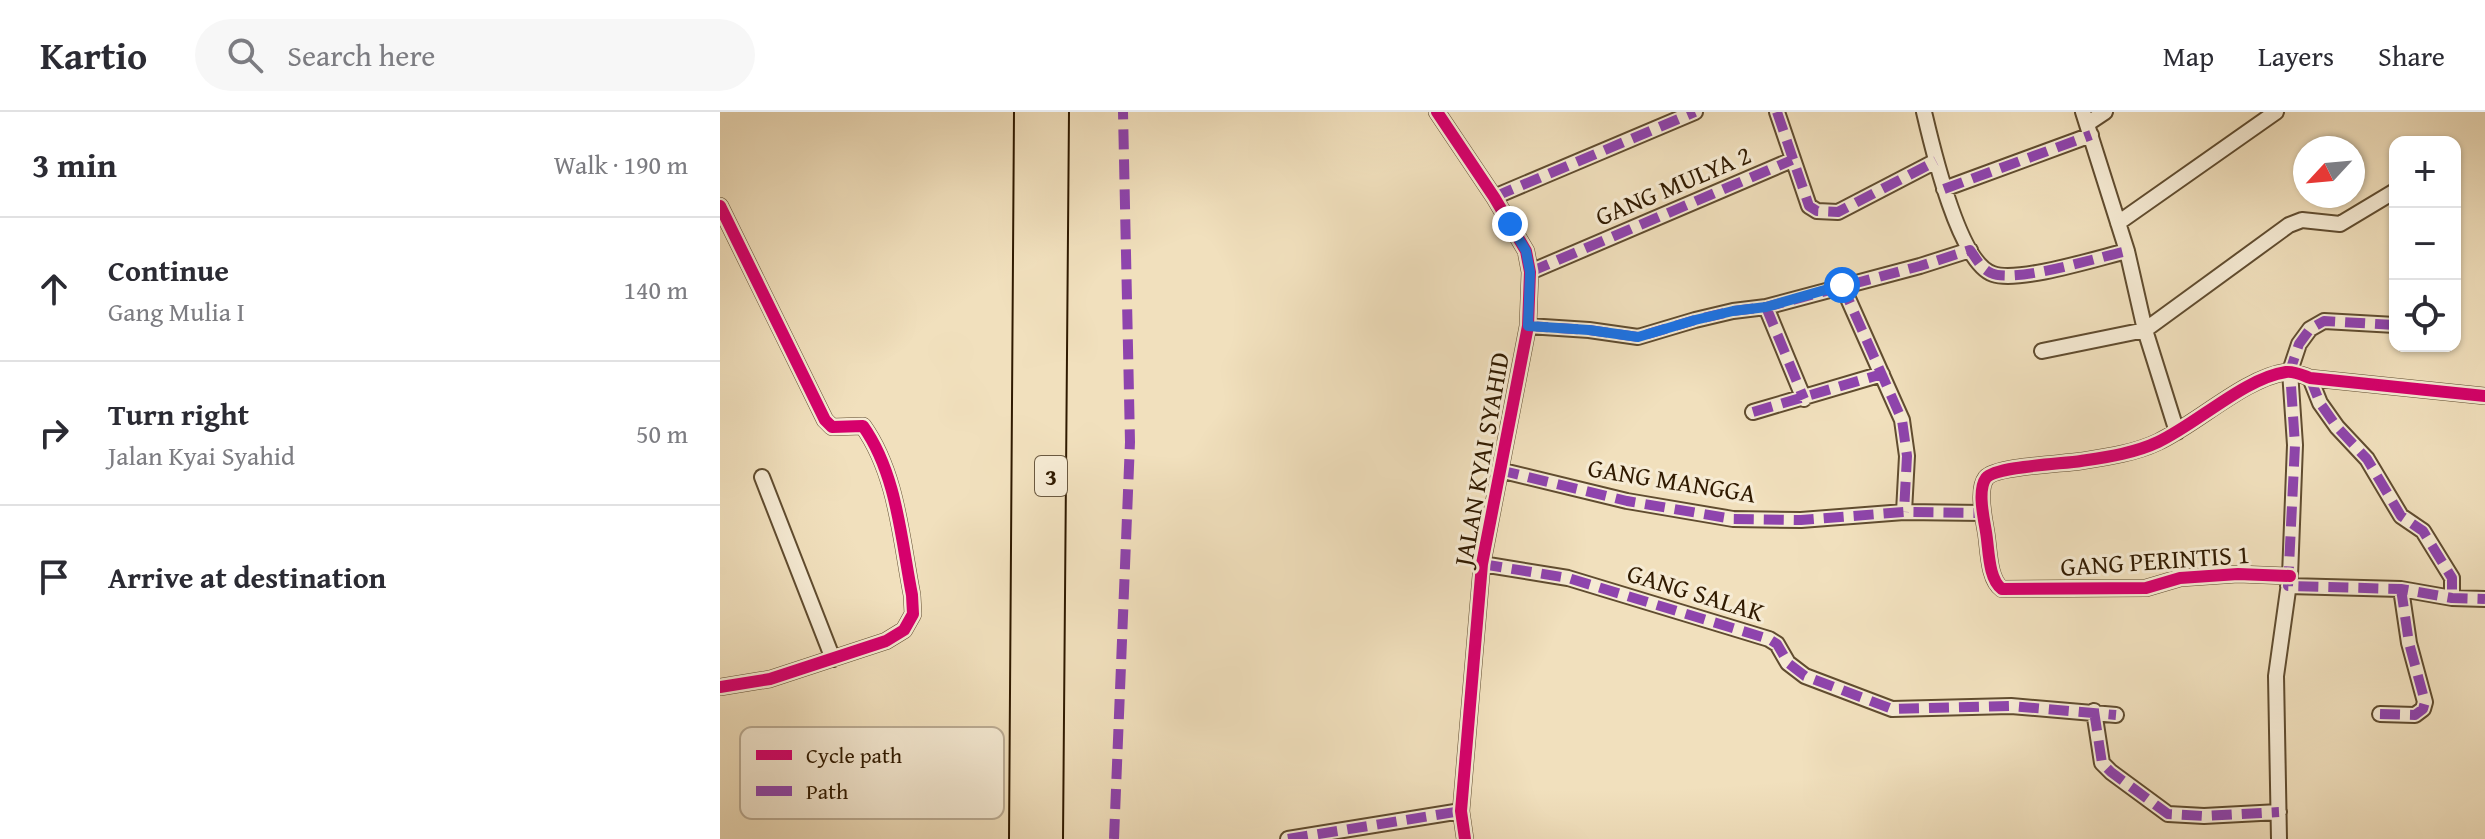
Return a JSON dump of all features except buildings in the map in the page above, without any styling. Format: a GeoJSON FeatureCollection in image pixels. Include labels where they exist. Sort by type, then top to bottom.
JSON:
{"type":"FeatureCollection","features":[{"type":"Feature","properties":{"kind":"highway","name":"3"},"geometry":{"type":"LineString","coordinates":[[1024,839],[1029,112]]}},
{"type":"Feature","properties":{"kind":"highway","name":"3"},"geometry":{"type":"LineString","coordinates":[[1048,839],[1054,112]]}},
{"type":"Feature","properties":{"kind":"street","name":"JALAN KYAI SYAHID"},"geometry":{"type":"LineString","coordinates":[[1437,112],[1526,251],[1530,272],[1528,326],[1482,564],[1461,811],[1465,839]]}},
{"type":"Feature","properties":{"kind":"street"},"geometry":{"type":"LineString","coordinates":[[1494,197],[1695,112]]}},
{"type":"Feature","properties":{"kind":"street"},"geometry":{"type":"LineString","coordinates":[[1778,112],[1792,160]]}},
{"type":"Feature","properties":{"kind":"street"},"geometry":{"type":"LineString","coordinates":[[1924,112],[1944,189],[1970,250],[1992,274],[2026,275],[2127,251]]}},
{"type":"Feature","properties":{"kind":"street"},"geometry":{"type":"LineString","coordinates":[[1944,189],[2087,124],[2105,112]]}},
{"type":"Feature","properties":{"kind":"street"},"geometry":{"type":"LineString","coordinates":[[2118,223],[2276,112]]}},
{"type":"Feature","properties":{"kind":"street"},"geometry":{"type":"LineString","coordinates":[[2087,124],[2127,251],[2145,330],[2177,432]]}},
{"type":"Feature","properties":{"kind":"street","name":"GANG MULYA 2"},"geometry":{"type":"LineString","coordinates":[[1530,272],[1792,160],[1809,206],[1827,213],[1838,212],[1936,161]]}},
{"type":"Feature","properties":{"kind":"street"},"geometry":{"type":"LineString","coordinates":[[2042,351],[2145,330],[2289,225],[2302,220],[2340,224],[2389,195]]}},
{"type":"Feature","properties":{"kind":"street"},"geometry":{"type":"LineString","coordinates":[[720,206],[825,420],[832,427],[863,426],[877,446],[890,482],[913,614],[904,630],[886,641],[770,679],[720,687]]}},
{"type":"Feature","properties":{"kind":"street"},"geometry":{"type":"LineString","coordinates":[[1528,326],[1638,337],[1733,311],[1766,307],[1970,250]]}},
{"type":"Feature","properties":{"kind":"street"},"geometry":{"type":"LineString","coordinates":[[1842,285],[1902,420],[1907,456],[1904,512]]}},
{"type":"Feature","properties":{"kind":"street"},"geometry":{"type":"LineString","coordinates":[[1766,307],[1804,399]]}},
{"type":"Feature","properties":{"kind":"street"},"geometry":{"type":"LineString","coordinates":[[2279,839],[2276,676],[2289,581],[2295,445],[2290,371],[2299,344],[2310,329],[2324,321],[2389,325]]}},
{"type":"Feature","properties":{"kind":"street"},"geometry":{"type":"LineString","coordinates":[[1983,513],[1983,488],[1986,479],[1993,474],[2132,451],[2177,432],[2259,381],[2290,371],[2310,378],[2485,396]]}},
{"type":"Feature","properties":{"kind":"street"},"geometry":{"type":"LineString","coordinates":[[1753,412],[1882,374]]}},
{"type":"Feature","properties":{"kind":"street"},"geometry":{"type":"LineString","coordinates":[[2310,378],[2320,403],[2337,427],[2367,459],[2401,516],[2423,531],[2452,578],[2452,598]]}},
{"type":"Feature","properties":{"kind":"street","name":"GANG MANGGA"},"geometry":{"type":"LineString","coordinates":[[1499,470],[1627,501],[1733,519],[1801,520],[1904,512],[1983,513]]}},
{"type":"Feature","properties":{"kind":"street"},"geometry":{"type":"LineString","coordinates":[[762,477],[833,659]]}},
{"type":"Feature","properties":{"kind":"street","name":"GANG PERINTIS 1"},"geometry":{"type":"LineString","coordinates":[[1983,513],[1994,580],[2002,589],[2146,588],[2180,578],[2238,574],[2485,599]]}},
{"type":"Feature","properties":{"kind":"street","name":"GANG SALAK"},"geometry":{"type":"LineString","coordinates":[[1482,564],[1568,578],[1769,639],[1777,644],[1788,663],[1805,676],[1892,709],[2011,706],[2116,715]]}},
{"type":"Feature","properties":{"kind":"street"},"geometry":{"type":"LineString","coordinates":[[2380,714],[2415,715],[2423,709],[2425,702],[2409,643],[2401,589]]}},
{"type":"Feature","properties":{"kind":"street"},"geometry":{"type":"LineString","coordinates":[[2094,711],[2102,763],[2168,814],[2204,816],[2279,812]]}},
{"type":"Feature","properties":{"kind":"street"},"geometry":{"type":"LineString","coordinates":[[1288,839],[1461,811]]}},
{"type":"Feature","properties":{"kind":"marked path"},"geometry":{"type":"LineString","coordinates":[[1114,839],[1130,442],[1123,112]]}},
{"type":"Feature","properties":{"kind":"marked path"},"geometry":{"type":"LineString","coordinates":[[1494,197],[1695,112]]}},
{"type":"Feature","properties":{"kind":"marked path"},"geometry":{"type":"LineString","coordinates":[[1777,112],[1809,206],[1817,211],[1838,212],[1936,161]]}},
{"type":"Feature","properties":{"kind":"marked path"},"geometry":{"type":"LineString","coordinates":[[1944,189],[2091,135]]}},
{"type":"Feature","properties":{"kind":"marked path"},"geometry":{"type":"LineString","coordinates":[[1530,272],[1792,160]]}},
{"type":"Feature","properties":{"kind":"marked path"},"geometry":{"type":"LineString","coordinates":[[1528,326],[1638,337],[1733,311],[1766,307],[1970,250],[1984,269],[2002,275],[2037,272],[2127,251]]}},
{"type":"Feature","properties":{"kind":"marked path"},"geometry":{"type":"LineString","coordinates":[[1842,285],[1902,420],[1907,456],[1904,512]]}},
{"type":"Feature","properties":{"kind":"marked path"},"geometry":{"type":"LineString","coordinates":[[1766,307],[1804,399]]}},
{"type":"Feature","properties":{"kind":"marked path"},"geometry":{"type":"LineString","coordinates":[[2389,325],[2324,321],[2310,329],[2299,344],[2290,371],[2295,445],[2288,586],[2401,589],[2452,598],[2485,599]]}},
{"type":"Feature","properties":{"kind":"marked path"},"geometry":{"type":"LineString","coordinates":[[1753,412],[1882,374]]}},
{"type":"Feature","properties":{"kind":"marked path"},"geometry":{"type":"LineString","coordinates":[[2310,378],[2320,403],[2337,427],[2367,459],[2401,516],[2423,531],[2452,578],[2452,598]]}},
{"type":"Feature","properties":{"kind":"marked path"},"geometry":{"type":"LineString","coordinates":[[1499,470],[1627,501],[1733,519],[1801,520],[1904,512],[1983,513]]}},
{"type":"Feature","properties":{"kind":"marked path"},"geometry":{"type":"LineString","coordinates":[[1482,564],[1568,578],[1769,639],[1777,644],[1788,663],[1805,676],[1892,709],[2011,706],[2116,715]]}},
{"type":"Feature","properties":{"kind":"marked path"},"geometry":{"type":"LineString","coordinates":[[2380,714],[2415,715],[2423,709],[2425,702],[2409,643],[2401,589]]}},
{"type":"Feature","properties":{"kind":"marked path"},"geometry":{"type":"LineString","coordinates":[[2094,711],[2102,763],[2168,814],[2204,816],[2279,812]]}},
{"type":"Feature","properties":{"kind":"marked path"},"geometry":{"type":"LineString","coordinates":[[1288,839],[1461,811]]}},
{"type":"Feature","properties":{"kind":"cycle path"},"geometry":{"type":"LineString","coordinates":[[1437,112],[1526,251],[1530,272],[1528,326],[1482,564],[1461,811],[1465,839]]}},
{"type":"Feature","properties":{"kind":"cycle path"},"geometry":{"type":"LineString","coordinates":[[720,206],[825,420],[832,427],[863,426],[874,445],[891,486],[913,614],[904,630],[886,641],[770,679],[720,687]]}},
{"type":"Feature","properties":{"kind":"cycle path"},"geometry":{"type":"LineString","coordinates":[[2290,576],[2238,574],[2180,578],[2146,588],[2002,589],[1994,578],[1990,563],[1982,505],[1983,483],[1992,474],[2003,471],[2101,458],[2149,446],[2254,383],[2286,372],[2310,378],[2485,396]]}},
{"type":"Feature","properties":{"kind":"route"},"geometry":{"type":"LineString","coordinates":[[1510,224],[1526,251],[1530,272],[1528,326],[1638,337],[1733,311],[1766,307],[1842,285]]}}]}
